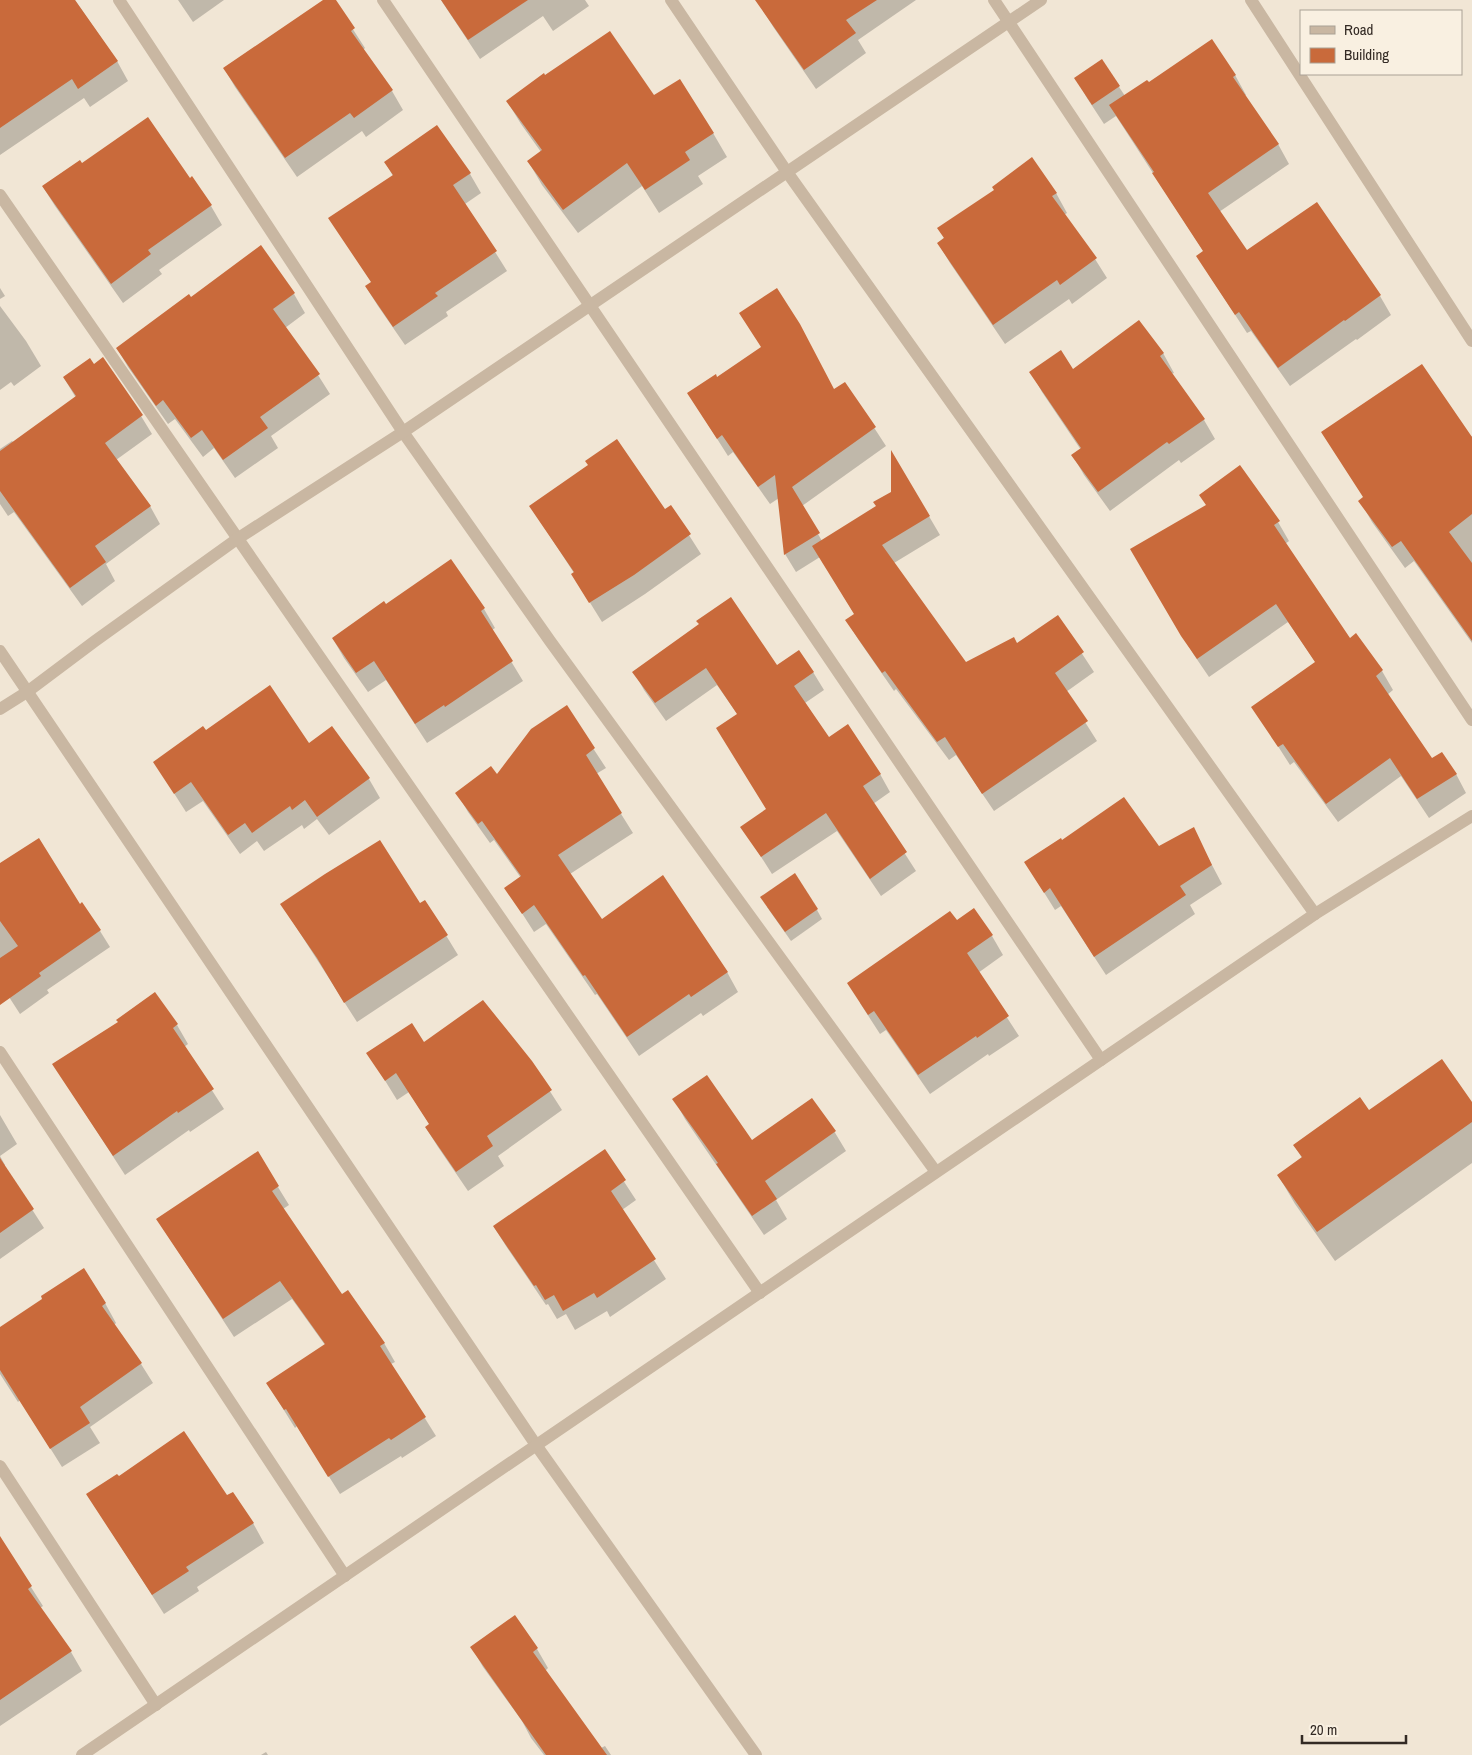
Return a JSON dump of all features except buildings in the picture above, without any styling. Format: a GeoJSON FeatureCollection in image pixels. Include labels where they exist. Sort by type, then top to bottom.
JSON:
{"type":"FeatureCollection","features":[{"type":"Feature","properties":{"kind":"street"},"geometry":{"type":"LineString","coordinates":[[119,0],[403,432],[550,641],[936,1172]]}},
{"type":"Feature","properties":{"kind":"street"},"geometry":{"type":"LineString","coordinates":[[383,0],[1101,1060]]}},
{"type":"Feature","properties":{"kind":"street"},"geometry":{"type":"LineString","coordinates":[[671,0],[787,172],[1315,914]]}},
{"type":"Feature","properties":{"kind":"street"},"geometry":{"type":"LineString","coordinates":[[994,0],[1472,720]]}},
{"type":"Feature","properties":{"kind":"street"},"geometry":{"type":"LineString","coordinates":[[0,709],[27,692],[95,640],[237,539],[403,432],[1041,0]]}},
{"type":"Feature","properties":{"kind":"street"},"geometry":{"type":"LineString","coordinates":[[1251,0],[1472,341]]}},
{"type":"Feature","properties":{"kind":"street"},"geometry":{"type":"LineString","coordinates":[[0,195],[760,1293]]}},
{"type":"Feature","properties":{"kind":"street"},"geometry":{"type":"LineString","coordinates":[[0,651],[536,1445],[756,1755]]}},
{"type":"Feature","properties":{"kind":"street"},"geometry":{"type":"LineString","coordinates":[[82,1755],[1315,914],[1472,816]]}},
{"type":"Feature","properties":{"kind":"street"},"geometry":{"type":"LineString","coordinates":[[0,1052],[345,1576]]}},
{"type":"Feature","properties":{"kind":"street"},"geometry":{"type":"LineString","coordinates":[[0,1466],[156,1705]]}}]}
